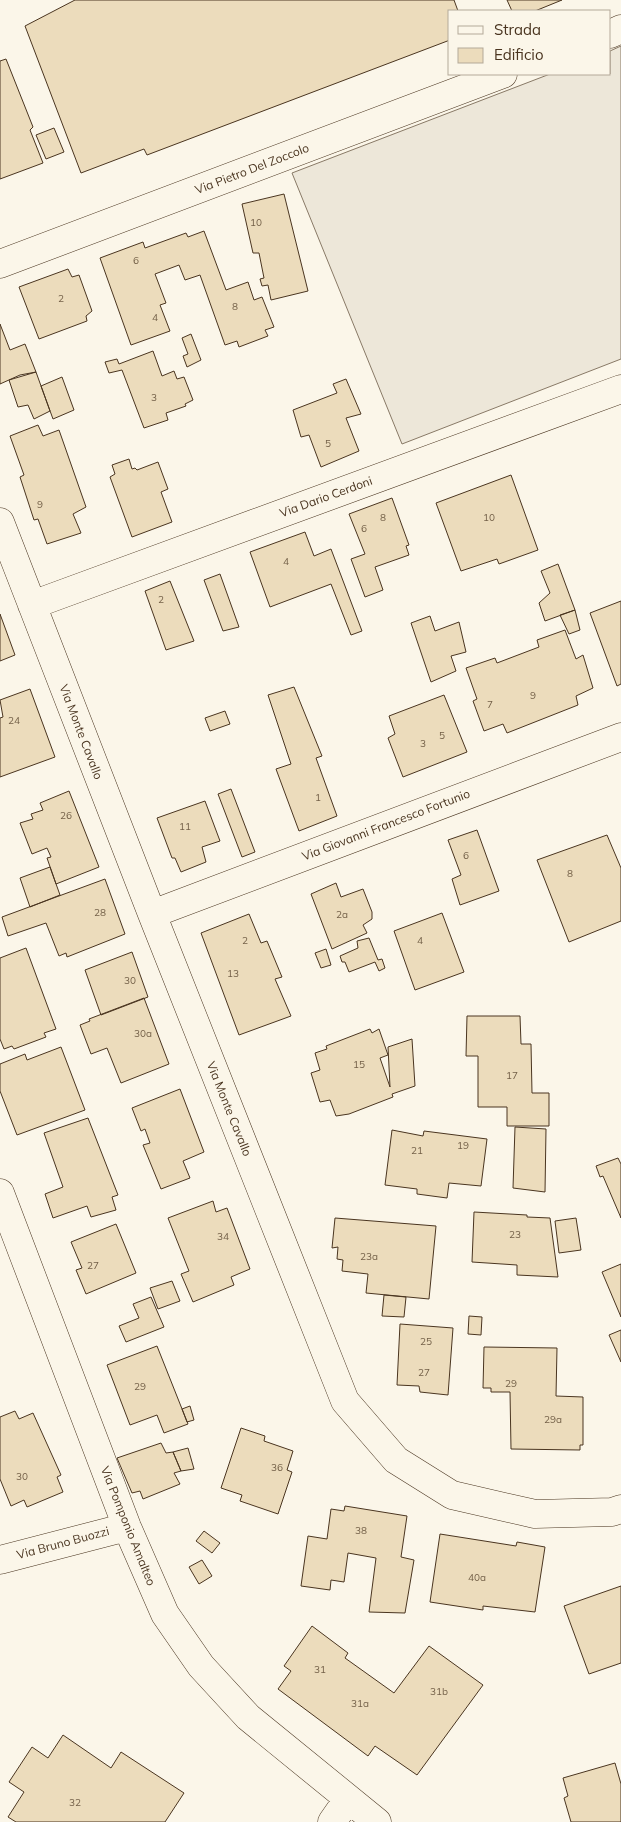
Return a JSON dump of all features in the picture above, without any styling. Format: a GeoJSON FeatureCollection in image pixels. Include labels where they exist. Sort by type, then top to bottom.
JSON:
{"type":"FeatureCollection","features":[{"type":"Feature","properties":{"kind":"street","name":"Via Pietro Del Zoccolo"},"geometry":{"type":"LineString","coordinates":[[0,264],[500,75]]}},
{"type":"Feature","properties":{"kind":"street","name":"Via Dario Cerdoni"},"geometry":{"type":"LineString","coordinates":[[32,606],[621,389]]}},
{"type":"Feature","properties":{"kind":"street","name":"Via Monte Cavallo"},"geometry":{"type":"LineString","coordinates":[[0,522],[152,914],[345,1401],[396,1460],[452,1495],[535,1514],[612,1512],[621,1509]]}},
{"type":"Feature","properties":{"kind":"street","name":"Via Giovanni Francesco Fortunio"},"geometry":{"type":"LineString","coordinates":[[152,914],[621,736]]}},
{"type":"Feature","properties":{"kind":"street","name":"Via Pomponio Amalteo"},"geometry":{"type":"LineString","coordinates":[[0,1193],[127,1527],[165,1614],[201,1666],[248,1717],[377,1822]]}},
{"type":"Feature","properties":{"kind":"street","name":"Via Bruno Buozzi"},"geometry":{"type":"LineString","coordinates":[[0,1560],[127,1527]]}},
{"type":"Feature","properties":{"kind":"street"},"geometry":{"type":"LineString","coordinates":[[332,1822],[348,1798]]}},
{"type":"Feature","properties":{"kind":"shaded area"},"geometry":{"type":"Polygon","coordinates":[[[621,46],[621,359],[402,444],[292,173],[547,75],[611,75],[611,51],[621,46]]]}},
{"type":"Feature","properties":{"kind":"building"},"geometry":{"type":"Polygon","coordinates":[[[75,0],[454,0],[458,10],[448,10],[448,41],[147,155],[144,149],[81,173],[25,26],[75,0]]]}},
{"type":"Feature","properties":{"kind":"building"},"geometry":{"type":"Polygon","coordinates":[[[507,0],[562,0],[537,10],[512,10],[507,0]]]}},
{"type":"Feature","properties":{"kind":"building"},"geometry":{"type":"Polygon","coordinates":[[[6,59],[33,127],[30,130],[43,163],[0,179],[0,61],[6,59]]]}},
{"type":"Feature","properties":{"kind":"building"},"geometry":{"type":"Polygon","coordinates":[[[54,128],[64,152],[46,159],[36,135],[54,128]]]}},
{"type":"Feature","properties":{"kind":"building"},"geometry":{"type":"Polygon","coordinates":[[[284,194],[308,291],[271,300],[268,285],[262,286],[260,279],[264,278],[259,253],[253,253],[242,204],[284,194]]]}},
{"type":"Feature","properties":{"kind":"building"},"geometry":{"type":"Polygon","coordinates":[[[204,231],[226,290],[248,282],[254,300],[262,297],[274,327],[265,330],[268,336],[239,347],[237,341],[225,345],[200,275],[185,280],[179,265],[155,274],[166,303],[160,305],[170,331],[131,345],[100,258],[143,242],[145,248],[186,233],[188,237],[204,231]]]}},
{"type":"Feature","properties":{"kind":"building"},"geometry":{"type":"Polygon","coordinates":[[[68,269],[72,277],[79,275],[92,311],[86,316],[87,321],[39,339],[19,287],[68,269]]]}},
{"type":"Feature","properties":{"kind":"building"},"geometry":{"type":"Polygon","coordinates":[[[0,324],[10,350],[25,344],[36,372],[20,375],[0,384],[0,324]]]}},
{"type":"Feature","properties":{"kind":"building"},"geometry":{"type":"Polygon","coordinates":[[[191,334],[201,360],[187,367],[183,356],[188,354],[182,338],[191,334]]]}},
{"type":"Feature","properties":{"kind":"building"},"geometry":{"type":"Polygon","coordinates":[[[153,351],[162,376],[174,371],[177,379],[184,377],[193,400],[185,404],[186,406],[166,413],[168,420],[144,428],[122,370],[109,373],[105,362],[117,359],[119,364],[153,351]]]}},
{"type":"Feature","properties":{"kind":"building"},"geometry":{"type":"Polygon","coordinates":[[[36,372],[50,411],[34,419],[28,405],[18,407],[9,380],[36,372]]]}},
{"type":"Feature","properties":{"kind":"building"},"geometry":{"type":"Polygon","coordinates":[[[62,377],[74,410],[53,419],[41,386],[62,377]]]}},
{"type":"Feature","properties":{"kind":"building"},"geometry":{"type":"Polygon","coordinates":[[[346,379],[361,414],[346,418],[359,451],[321,467],[309,435],[301,437],[293,410],[337,393],[333,384],[346,379]]]}},
{"type":"Feature","properties":{"kind":"building"},"geometry":{"type":"Polygon","coordinates":[[[38,425],[43,436],[59,430],[86,507],[73,514],[81,533],[47,544],[38,519],[34,520],[20,477],[24,475],[10,436],[38,425]]]}},
{"type":"Feature","properties":{"kind":"building"},"geometry":{"type":"Polygon","coordinates":[[[129,459],[132,469],[135,468],[137,470],[158,462],[168,489],[161,492],[172,522],[132,537],[110,477],[115,474],[112,465],[129,459]]]}},
{"type":"Feature","properties":{"kind":"building"},"geometry":{"type":"Polygon","coordinates":[[[511,475],[538,550],[499,564],[497,559],[461,571],[436,503],[511,475]]]}},
{"type":"Feature","properties":{"kind":"building"},"geometry":{"type":"Polygon","coordinates":[[[392,498],[409,545],[406,546],[409,555],[375,567],[383,590],[365,597],[351,559],[365,554],[349,514],[392,498]]]}},
{"type":"Feature","properties":{"kind":"building"},"geometry":{"type":"Polygon","coordinates":[[[305,532],[314,556],[331,549],[362,631],[351,635],[331,584],[270,607],[250,552],[305,532]]]}},
{"type":"Feature","properties":{"kind":"building"},"geometry":{"type":"Polygon","coordinates":[[[558,564],[575,610],[545,621],[539,603],[550,593],[541,571],[558,564]]]}},
{"type":"Feature","properties":{"kind":"building"},"geometry":{"type":"Polygon","coordinates":[[[220,574],[239,627],[223,631],[204,580],[220,574]]]}},
{"type":"Feature","properties":{"kind":"building"},"geometry":{"type":"Polygon","coordinates":[[[170,581],[194,641],[166,650],[145,591],[170,581]]]}},
{"type":"Feature","properties":{"kind":"building"},"geometry":{"type":"Polygon","coordinates":[[[621,601],[621,684],[617,686],[590,613],[621,601]]]}},
{"type":"Feature","properties":{"kind":"building"},"geometry":{"type":"Polygon","coordinates":[[[575,610],[580,630],[569,634],[560,615],[575,610]]]}},
{"type":"Feature","properties":{"kind":"building"},"geometry":{"type":"Polygon","coordinates":[[[0,614],[15,655],[0,661],[0,614]]]}},
{"type":"Feature","properties":{"kind":"building"},"geometry":{"type":"Polygon","coordinates":[[[430,616],[435,631],[459,622],[466,652],[451,656],[456,671],[431,682],[411,623],[430,616]]]}},
{"type":"Feature","properties":{"kind":"building"},"geometry":{"type":"Polygon","coordinates":[[[565,630],[576,659],[583,655],[593,688],[576,696],[578,705],[507,733],[503,724],[484,731],[473,701],[477,699],[466,668],[495,658],[497,663],[539,647],[537,640],[565,630]]]}},
{"type":"Feature","properties":{"kind":"building"},"geometry":{"type":"Polygon","coordinates":[[[294,687],[322,756],[316,758],[337,816],[299,831],[276,769],[291,764],[268,695],[294,687]]]}},
{"type":"Feature","properties":{"kind":"building"},"geometry":{"type":"Polygon","coordinates":[[[30,689],[55,757],[0,777],[0,718],[3,717],[0,700],[30,689]]]}},
{"type":"Feature","properties":{"kind":"building"},"geometry":{"type":"Polygon","coordinates":[[[444,695],[467,752],[403,777],[388,738],[395,734],[389,716],[444,695]]]}},
{"type":"Feature","properties":{"kind":"building"},"geometry":{"type":"Polygon","coordinates":[[[225,711],[230,724],[210,731],[205,718],[225,711]]]}},
{"type":"Feature","properties":{"kind":"building"},"geometry":{"type":"Polygon","coordinates":[[[231,789],[255,852],[242,857],[218,794],[231,789]]]}},
{"type":"Feature","properties":{"kind":"building"},"geometry":{"type":"Polygon","coordinates":[[[69,791],[99,867],[56,884],[47,858],[51,857],[47,848],[32,854],[20,823],[33,819],[31,814],[43,810],[40,803],[69,791]]]}},
{"type":"Feature","properties":{"kind":"building"},"geometry":{"type":"Polygon","coordinates":[[[205,801],[220,841],[202,847],[206,862],[181,872],[175,858],[172,858],[157,818],[205,801]]]}},
{"type":"Feature","properties":{"kind":"building"},"geometry":{"type":"Polygon","coordinates":[[[477,830],[499,891],[460,905],[452,879],[461,875],[448,840],[477,830]]]}},
{"type":"Feature","properties":{"kind":"building"},"geometry":{"type":"Polygon","coordinates":[[[607,835],[621,868],[621,921],[569,942],[537,860],[607,835]]]}},
{"type":"Feature","properties":{"kind":"building"},"geometry":{"type":"Polygon","coordinates":[[[50,867],[60,895],[30,907],[20,878],[50,867]]]}},
{"type":"Feature","properties":{"kind":"building"},"geometry":{"type":"Polygon","coordinates":[[[105,879],[125,934],[67,957],[66,953],[59,956],[46,923],[8,936],[2,917],[105,879]]]}},
{"type":"Feature","properties":{"kind":"building"},"geometry":{"type":"Polygon","coordinates":[[[336,883],[341,897],[363,889],[372,912],[372,919],[363,925],[367,933],[332,949],[311,894],[336,883]]]}},
{"type":"Feature","properties":{"kind":"building"},"geometry":{"type":"Polygon","coordinates":[[[442,913],[464,972],[415,990],[394,931],[442,913]]]}},
{"type":"Feature","properties":{"kind":"building"},"geometry":{"type":"Polygon","coordinates":[[[249,914],[261,943],[267,941],[282,977],[275,979],[291,1016],[239,1035],[201,933],[249,914]]]}},
{"type":"Feature","properties":{"kind":"building"},"geometry":{"type":"Polygon","coordinates":[[[369,938],[378,960],[382,959],[385,968],[379,971],[375,962],[349,972],[340,956],[358,948],[357,941],[369,938]]]}},
{"type":"Feature","properties":{"kind":"building"},"geometry":{"type":"Polygon","coordinates":[[[26,948],[56,1029],[44,1033],[46,1037],[14,1049],[12,1046],[4,1049],[0,1039],[0,958],[26,948]]]}},
{"type":"Feature","properties":{"kind":"building"},"geometry":{"type":"Polygon","coordinates":[[[326,949],[331,965],[321,968],[315,953],[326,949]]]}},
{"type":"Feature","properties":{"kind":"building"},"geometry":{"type":"Polygon","coordinates":[[[132,952],[148,997],[101,1015],[85,970],[132,952]]]}},
{"type":"Feature","properties":{"kind":"building"},"geometry":{"type":"Polygon","coordinates":[[[144,998],[169,1064],[121,1083],[107,1048],[91,1054],[80,1025],[90,1021],[89,1019],[144,998]]]}},
{"type":"Feature","properties":{"kind":"building"},"geometry":{"type":"Polygon","coordinates":[[[467,1016],[520,1016],[521,1044],[531,1044],[532,1093],[549,1093],[549,1126],[507,1126],[507,1107],[478,1107],[478,1056],[466,1056],[467,1016]]]}},
{"type":"Feature","properties":{"kind":"building"},"geometry":{"type":"Polygon","coordinates":[[[370,1029],[372,1033],[379,1029],[388,1055],[380,1058],[390,1087],[388,1047],[412,1039],[415,1086],[392,1094],[393,1097],[349,1114],[336,1116],[330,1100],[320,1102],[311,1073],[320,1070],[315,1053],[327,1049],[326,1046],[370,1029]]]}},
{"type":"Feature","properties":{"kind":"building"},"geometry":{"type":"Polygon","coordinates":[[[61,1047],[85,1110],[17,1135],[0,1091],[0,1064],[25,1054],[27,1060],[61,1047]]]}},
{"type":"Feature","properties":{"kind":"building"},"geometry":{"type":"Polygon","coordinates":[[[180,1089],[204,1152],[183,1161],[190,1178],[161,1189],[143,1145],[150,1143],[145,1129],[141,1131],[132,1108],[180,1089]]]}},
{"type":"Feature","properties":{"kind":"building"},"geometry":{"type":"Polygon","coordinates":[[[88,1118],[118,1195],[112,1197],[116,1210],[91,1217],[87,1206],[53,1218],[45,1194],[63,1187],[44,1133],[88,1118]]]}},
{"type":"Feature","properties":{"kind":"building"},"geometry":{"type":"Polygon","coordinates":[[[515,1127],[546,1129],[545,1192],[513,1188],[515,1127]]]}},
{"type":"Feature","properties":{"kind":"building"},"geometry":{"type":"Polygon","coordinates":[[[392,1130],[423,1136],[424,1131],[487,1139],[481,1186],[449,1183],[447,1198],[417,1194],[417,1189],[385,1185],[392,1130]]]}},
{"type":"Feature","properties":{"kind":"building"},"geometry":{"type":"Polygon","coordinates":[[[618,1158],[621,1164],[621,1218],[603,1176],[600,1177],[596,1166],[618,1158]]]}},
{"type":"Feature","properties":{"kind":"building"},"geometry":{"type":"Polygon","coordinates":[[[213,1201],[216,1212],[227,1208],[250,1269],[231,1277],[234,1285],[193,1302],[181,1274],[189,1271],[168,1218],[213,1201]]]}},
{"type":"Feature","properties":{"kind":"building"},"geometry":{"type":"Polygon","coordinates":[[[474,1212],[550,1218],[558,1277],[517,1275],[517,1265],[472,1262],[474,1212]]]}},
{"type":"Feature","properties":{"kind":"building"},"geometry":{"type":"Polygon","coordinates":[[[335,1218],[436,1226],[429,1299],[366,1293],[368,1274],[342,1271],[343,1260],[337,1259],[338,1247],[332,1248],[335,1218]]]}},
{"type":"Feature","properties":{"kind":"building"},"geometry":{"type":"Polygon","coordinates":[[[576,1218],[581,1250],[559,1253],[555,1221],[576,1218]]]}},
{"type":"Feature","properties":{"kind":"building"},"geometry":{"type":"Polygon","coordinates":[[[116,1224],[136,1273],[86,1294],[76,1270],[82,1268],[71,1242],[116,1224]]]}},
{"type":"Feature","properties":{"kind":"building"},"geometry":{"type":"Polygon","coordinates":[[[621,1264],[621,1317],[602,1272],[621,1264]]]}},
{"type":"Feature","properties":{"kind":"building"},"geometry":{"type":"Polygon","coordinates":[[[172,1281],[180,1301],[158,1309],[150,1288],[172,1281]]]}},
{"type":"Feature","properties":{"kind":"building"},"geometry":{"type":"Polygon","coordinates":[[[384,1295],[406,1297],[404,1317],[382,1316],[384,1295]]]}},
{"type":"Feature","properties":{"kind":"building"},"geometry":{"type":"Polygon","coordinates":[[[151,1297],[164,1327],[126,1342],[119,1326],[139,1318],[133,1304],[151,1297]]]}},
{"type":"Feature","properties":{"kind":"building"},"geometry":{"type":"Polygon","coordinates":[[[469,1316],[482,1317],[481,1335],[468,1334],[469,1316]]]}},
{"type":"Feature","properties":{"kind":"building"},"geometry":{"type":"Polygon","coordinates":[[[400,1324],[453,1328],[448,1395],[420,1392],[419,1386],[397,1385],[400,1324]]]}},
{"type":"Feature","properties":{"kind":"building"},"geometry":{"type":"Polygon","coordinates":[[[621,1330],[621,1362],[609,1335],[621,1330]]]}},
{"type":"Feature","properties":{"kind":"building"},"geometry":{"type":"Polygon","coordinates":[[[157,1346],[188,1424],[164,1433],[157,1415],[130,1425],[107,1365],[157,1346]]]}},
{"type":"Feature","properties":{"kind":"building"},"geometry":{"type":"Polygon","coordinates":[[[484,1347],[557,1348],[556,1396],[583,1397],[583,1445],[580,1445],[580,1450],[511,1449],[510,1392],[491,1392],[491,1388],[483,1388],[484,1347]]]}},
{"type":"Feature","properties":{"kind":"building"},"geometry":{"type":"Polygon","coordinates":[[[190,1406],[194,1420],[187,1422],[182,1409],[190,1406]]]}},
{"type":"Feature","properties":{"kind":"building"},"geometry":{"type":"Polygon","coordinates":[[[15,1411],[19,1419],[33,1413],[61,1475],[57,1477],[63,1492],[27,1507],[24,1500],[11,1506],[0,1479],[0,1417],[15,1411]]]}},
{"type":"Feature","properties":{"kind":"building"},"geometry":{"type":"Polygon","coordinates":[[[241,1428],[265,1436],[264,1441],[293,1451],[287,1470],[292,1472],[278,1514],[240,1501],[242,1495],[221,1488],[241,1428]]]}},
{"type":"Feature","properties":{"kind":"building"},"geometry":{"type":"Polygon","coordinates":[[[161,1443],[166,1453],[173,1452],[181,1471],[174,1473],[180,1484],[143,1499],[140,1491],[132,1493],[117,1458],[161,1443]]]}},
{"type":"Feature","properties":{"kind":"building"},"geometry":{"type":"Polygon","coordinates":[[[188,1448],[194,1469],[181,1471],[173,1452],[188,1448]]]}},
{"type":"Feature","properties":{"kind":"building"},"geometry":{"type":"Polygon","coordinates":[[[345,1506],[407,1516],[401,1557],[414,1560],[405,1613],[369,1612],[376,1558],[348,1553],[344,1582],[331,1580],[330,1590],[301,1586],[308,1536],[327,1539],[331,1509],[344,1511],[345,1506]]]}},
{"type":"Feature","properties":{"kind":"building"},"geometry":{"type":"Polygon","coordinates":[[[204,1531],[220,1543],[212,1553],[196,1541],[204,1531]]]}},
{"type":"Feature","properties":{"kind":"building"},"geometry":{"type":"Polygon","coordinates":[[[440,1534],[516,1546],[517,1542],[545,1547],[535,1612],[483,1606],[483,1610],[430,1602],[440,1534]]]}},
{"type":"Feature","properties":{"kind":"building"},"geometry":{"type":"Polygon","coordinates":[[[202,1560],[212,1576],[199,1584],[189,1567],[202,1560]]]}},
{"type":"Feature","properties":{"kind":"building"},"geometry":{"type":"Polygon","coordinates":[[[621,1586],[621,1663],[589,1674],[564,1606],[621,1586]]]}},
{"type":"Feature","properties":{"kind":"building"},"geometry":{"type":"Polygon","coordinates":[[[312,1626],[348,1653],[345,1658],[394,1693],[429,1646],[483,1685],[417,1775],[375,1746],[368,1756],[278,1689],[291,1671],[284,1666],[312,1626]]]}},
{"type":"Feature","properties":{"kind":"building"},"geometry":{"type":"Polygon","coordinates":[[[63,1735],[111,1768],[121,1752],[184,1793],[165,1822],[16,1822],[8,1817],[24,1792],[9,1782],[32,1747],[48,1758],[63,1735]]]}},
{"type":"Feature","properties":{"kind":"building"},"geometry":{"type":"Polygon","coordinates":[[[615,1763],[621,1784],[621,1822],[571,1822],[564,1798],[568,1796],[563,1778],[615,1763]]]}}]}
